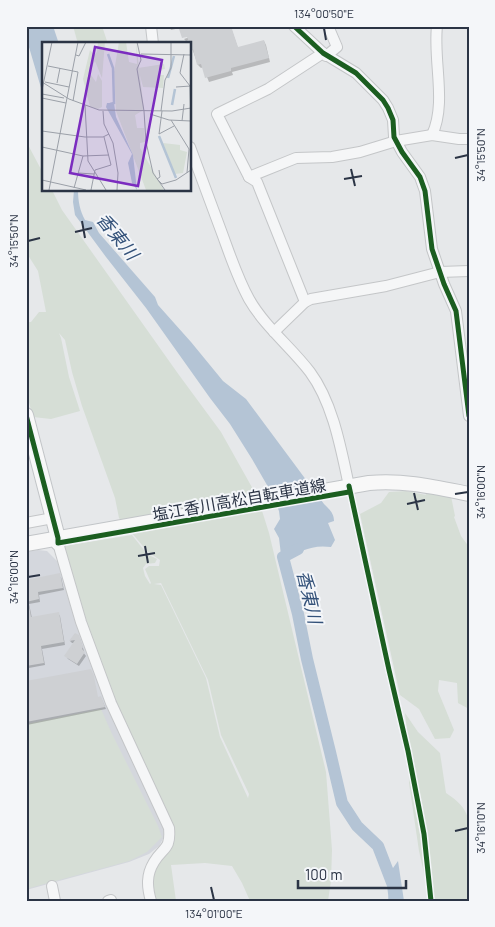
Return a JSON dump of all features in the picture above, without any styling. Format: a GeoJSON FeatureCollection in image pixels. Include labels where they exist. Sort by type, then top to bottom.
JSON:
{"type":"FeatureCollection","features":[{"type":"Feature","properties":{"kind":"main road"},"geometry":{"type":"LineString","coordinates":[[26,415],[58,540]]}},
{"type":"Feature","properties":{"kind":"main road"},"geometry":{"type":"LineString","coordinates":[[26,544],[58,540],[369,483],[399,482],[422,484],[469,494]]}},
{"type":"Feature","properties":{"kind":"street"},"geometry":{"type":"LineString","coordinates":[[151,26],[153,42]]}},
{"type":"Feature","properties":{"kind":"street"},"geometry":{"type":"LineString","coordinates":[[294,26],[325,55],[356,73],[383,100],[393,120],[394,137],[420,177],[425,191],[432,249],[456,311],[469,416]]}},
{"type":"Feature","properties":{"kind":"street"},"geometry":{"type":"LineString","coordinates":[[305,302],[257,182],[249,177],[217,114],[268,89],[337,47],[328,26]]}},
{"type":"Feature","properties":{"kind":"street"},"geometry":{"type":"LineString","coordinates":[[432,135],[437,126],[440,110],[437,26]]}},
{"type":"Feature","properties":{"kind":"street"},"geometry":{"type":"LineString","coordinates":[[249,177],[296,158],[332,157],[360,152],[396,141],[432,135],[469,139]]}},
{"type":"Feature","properties":{"kind":"street"},"geometry":{"type":"LineString","coordinates":[[191,150],[235,271],[253,306],[261,318],[310,372],[324,394],[340,446],[342,488]]}},
{"type":"Feature","properties":{"kind":"street"},"geometry":{"type":"LineString","coordinates":[[274,332],[305,302],[311,299],[386,286],[440,272],[469,270]]}},
{"type":"Feature","properties":{"kind":"street"},"geometry":{"type":"LineString","coordinates":[[26,523],[53,518]]}},
{"type":"Feature","properties":{"kind":"street"},"geometry":{"type":"LineString","coordinates":[[58,540],[81,622],[112,703],[169,828],[170,839],[164,850],[154,860],[150,870],[148,880],[151,901]]}},
{"type":"Feature","properties":{"kind":"street"},"geometry":{"type":"LineString","coordinates":[[52,886],[55,901]]}},
{"type":"Feature","properties":{"kind":"shaded area"},"geometry":{"type":"Polygon","coordinates":[[[73,26],[102,26],[107,42],[77,42],[73,26]]]}},
{"type":"Feature","properties":{"kind":"shaded area"},"geometry":{"type":"Polygon","coordinates":[[[26,141],[42,171],[42,191],[52,191],[62,210],[221,432],[258,498],[269,533],[326,772],[332,850],[328,901],[250,901],[232,866],[205,863],[171,865],[176,901],[154,901],[149,862],[171,844],[113,701],[84,617],[64,546],[132,535],[147,554],[157,559],[155,563],[146,564],[143,568],[150,584],[145,569],[149,566],[159,566],[160,560],[148,552],[119,518],[115,498],[82,406],[65,340],[59,333],[69,377],[80,411],[51,419],[33,417],[26,392],[26,322],[31,322],[39,312],[46,312],[38,271],[26,252],[26,141]],[[161,583],[154,584],[161,585],[206,678],[220,737],[248,798],[249,794],[221,735],[208,680],[161,583]]]}},
{"type":"Feature","properties":{"kind":"shaded area"},"geometry":{"type":"Polygon","coordinates":[[[424,490],[451,496],[454,517],[461,536],[469,547],[469,709],[458,703],[457,683],[439,680],[438,691],[454,730],[450,738],[435,739],[419,709],[400,695],[360,514],[381,503],[389,492],[406,491],[426,495],[424,490]]]}},
{"type":"Feature","properties":{"kind":"shaded area"},"geometry":{"type":"Polygon","coordinates":[[[47,551],[59,563],[64,581],[69,589],[164,824],[165,835],[159,846],[149,854],[129,862],[26,890],[26,552],[47,551]]]}},
{"type":"Feature","properties":{"kind":"shaded area"},"geometry":{"type":"Polygon","coordinates":[[[101,709],[162,837],[147,852],[129,861],[26,889],[26,724],[101,709]]]}},
{"type":"Feature","properties":{"kind":"shaded area"},"geometry":{"type":"Polygon","coordinates":[[[405,713],[418,732],[440,753],[446,793],[460,805],[469,821],[469,901],[427,901],[429,895],[419,851],[409,783],[408,739],[405,713]]]}},
{"type":"Feature","properties":{"kind":"water"},"geometry":{"type":"Polygon","coordinates":[[[26,26],[53,26],[58,42],[42,42],[42,91],[26,37],[26,26]]]}},
{"type":"Feature","properties":{"kind":"water"},"geometry":{"type":"Polygon","coordinates":[[[74,191],[78,191],[78,198],[85,220],[93,222],[99,233],[155,297],[158,305],[223,381],[246,399],[331,511],[334,521],[328,523],[335,540],[331,547],[324,546],[306,549],[283,557],[281,555],[279,538],[274,529],[280,519],[279,511],[271,492],[252,459],[230,424],[146,308],[75,215],[74,191]]]}},
{"type":"Feature","properties":{"kind":"water"},"geometry":{"type":"Polygon","coordinates":[[[398,861],[404,901],[388,901],[386,866],[393,868],[398,861]]]}},
{"type":"Feature","properties":{"kind":"building"},"geometry":{"type":"Polygon","coordinates":[[[178,26],[231,26],[238,47],[264,40],[269,58],[231,68],[231,71],[205,78],[201,64],[197,65],[193,49],[191,49],[191,42],[187,37],[182,38],[178,26]]]}},
{"type":"Feature","properties":{"kind":"building"},"geometry":{"type":"Polygon","coordinates":[[[60,573],[63,588],[38,592],[39,599],[26,602],[26,580],[60,573]]]}},
{"type":"Feature","properties":{"kind":"building"},"geometry":{"type":"Polygon","coordinates":[[[26,606],[29,606],[31,617],[59,612],[64,642],[41,646],[44,663],[26,666],[26,606]]]}},
{"type":"Feature","properties":{"kind":"building"},"geometry":{"type":"Polygon","coordinates":[[[75,633],[79,635],[82,649],[85,652],[77,664],[64,656],[75,640],[69,641],[75,633]]]}},
{"type":"Feature","properties":{"kind":"building"},"geometry":{"type":"Polygon","coordinates":[[[91,669],[98,697],[101,696],[105,707],[26,722],[26,681],[91,669]]]}},
{"type":"Feature","properties":{"kind":"waterway","name":"香東川"},"geometry":{"type":"LineString","coordinates":[[298,549],[283,557],[342,803],[357,826],[378,846],[393,885],[395,901]]}},
{"type":"Feature","properties":{"kind":"cycle path"},"geometry":{"type":"LineString","coordinates":[[294,26],[323,53],[356,73],[383,100],[393,120],[394,137],[420,177],[425,191],[432,249],[456,311],[469,416]]}},
{"type":"Feature","properties":{"kind":"cycle path","name":"塩江香川高松自転車道線"},"geometry":{"type":"LineString","coordinates":[[26,415],[58,543],[349,492]]}},
{"type":"Feature","properties":{"kind":"cycle path"},"geometry":{"type":"LineString","coordinates":[[349,486],[408,751],[424,834],[431,901]]}}]}
